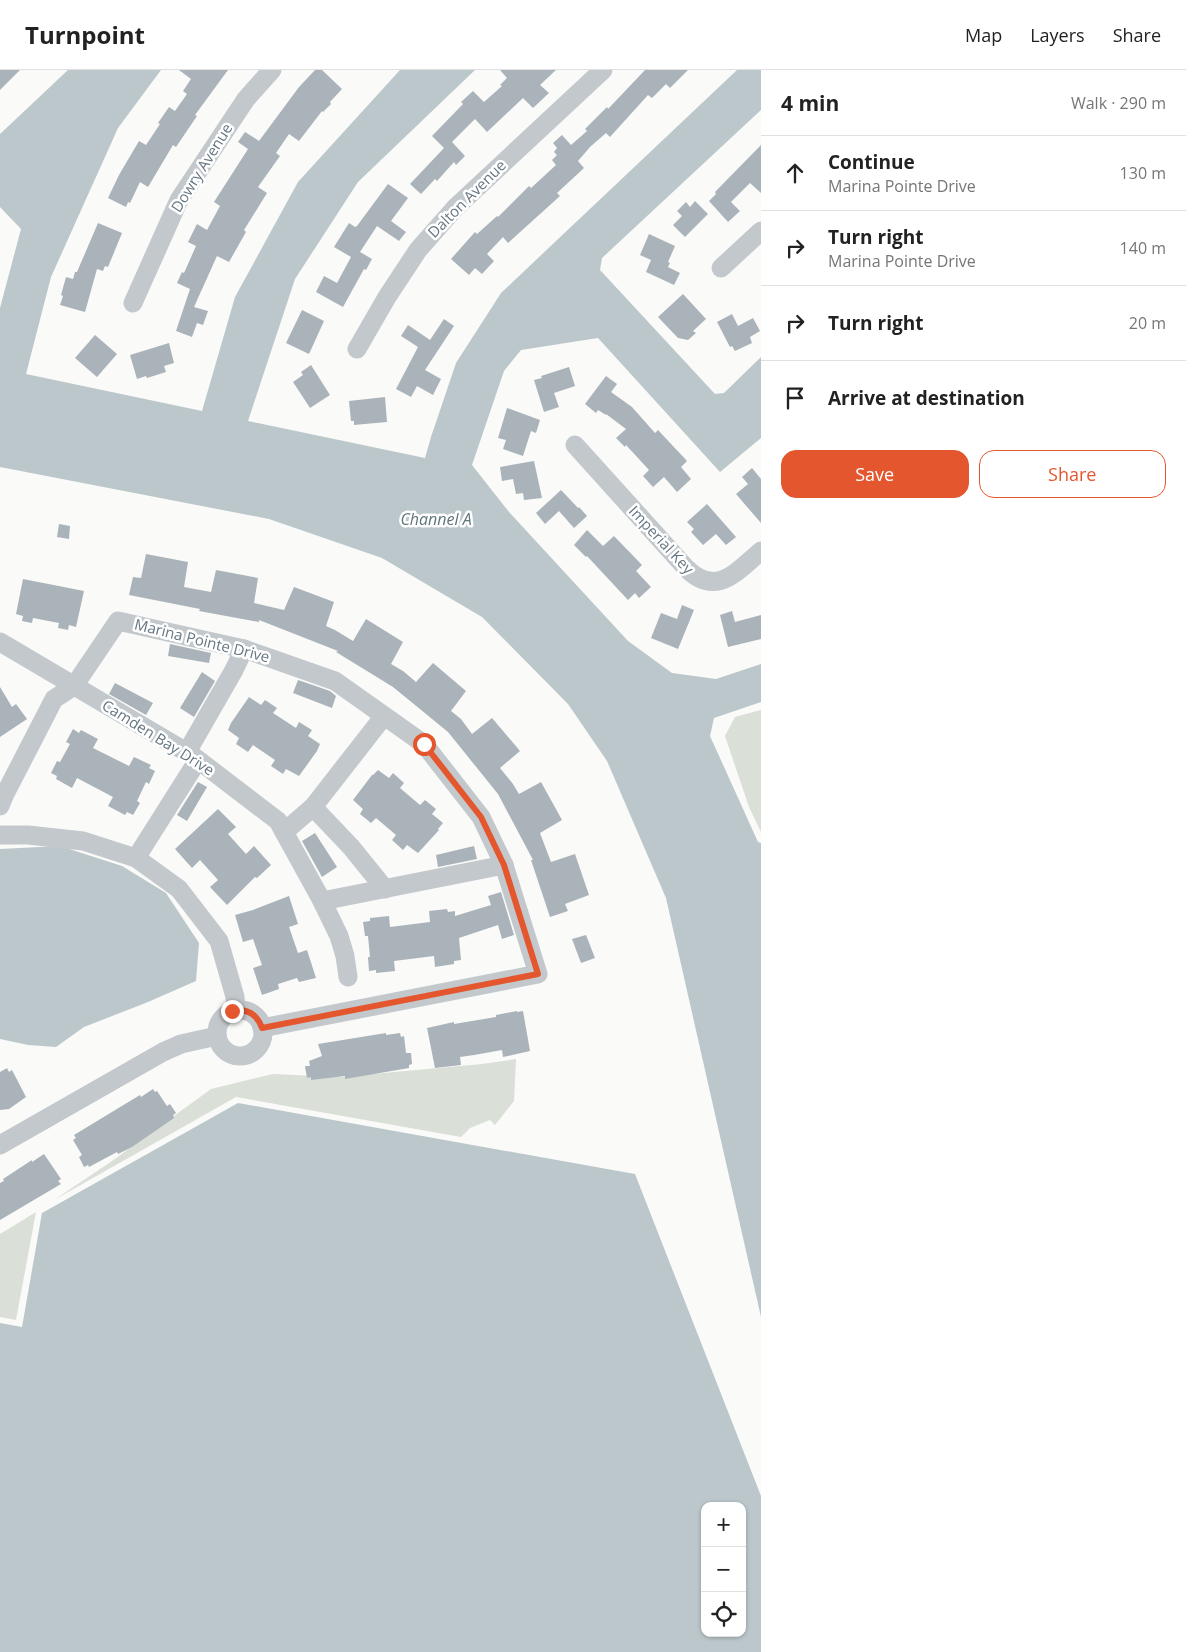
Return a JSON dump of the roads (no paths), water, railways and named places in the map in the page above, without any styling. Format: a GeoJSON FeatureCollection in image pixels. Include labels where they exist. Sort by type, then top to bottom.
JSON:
{"type":"FeatureCollection","features":[{"type":"Feature","properties":{"kind":"street","name":"Dowry Avenue"},"geometry":{"type":"LineString","coordinates":[[133,303],[179,200],[246,99],[272,70]]}},
{"type":"Feature","properties":{"kind":"street","name":"Dalton Avenue"},"geometry":{"type":"LineString","coordinates":[[357,349],[387,297],[418,250],[449,215],[603,70]]}},
{"type":"Feature","properties":{"kind":"street"},"geometry":{"type":"LineString","coordinates":[[721,268],[761,231]]}},
{"type":"Feature","properties":{"kind":"street","name":"Imperial Key"},"geometry":{"type":"LineString","coordinates":[[575,446],[696,577],[708,582],[721,581],[732,575],[761,551]]}},
{"type":"Feature","properties":{"kind":"street","name":"Marina Pointe Drive"},"geometry":{"type":"LineString","coordinates":[[74,686],[118,621],[244,649],[335,680],[424,744],[481,817],[504,865],[538,974],[262,1028]]}},
{"type":"Feature","properties":{"kind":"street"},"geometry":{"type":"LineString","coordinates":[[0,642],[74,686],[54,699],[0,806]]}},
{"type":"Feature","properties":{"kind":"street"},"geometry":{"type":"LineString","coordinates":[[136,858],[192,756],[244,649]]}},
{"type":"Feature","properties":{"kind":"street","name":"Camden Bay Drive"},"geometry":{"type":"LineString","coordinates":[[74,686],[192,756],[278,821],[339,936],[345,956],[348,977]]}},
{"type":"Feature","properties":{"kind":"street"},"geometry":{"type":"LineString","coordinates":[[284,832],[313,807],[384,716]]}},
{"type":"Feature","properties":{"kind":"street"},"geometry":{"type":"LineString","coordinates":[[313,807],[351,847],[385,889]]}},
{"type":"Feature","properties":{"kind":"street"},"geometry":{"type":"LineString","coordinates":[[0,835],[28,835],[83,841],[136,858],[179,889],[219,941],[235,997],[236,1010]]}},
{"type":"Feature","properties":{"kind":"street"},"geometry":{"type":"LineString","coordinates":[[322,901],[504,865]]}},
{"type":"Feature","properties":{"kind":"street"},"geometry":{"type":"LineString","coordinates":[[236,1010],[253,1014],[258,1019],[262,1028],[261,1041],[257,1048],[251,1053],[243,1055],[236,1055],[222,1048],[217,1036],[221,1020],[226,1014],[236,1010]]}},
{"type":"Feature","properties":{"kind":"street"},"geometry":{"type":"LineString","coordinates":[[0,1145],[163,1052],[181,1044],[217,1036]]}},
{"type":"Feature","properties":{"kind":"water","name":"Channel A"},"geometry":{"type":"Polygon","coordinates":[[[68,70],[161,70],[118,128],[51,277],[26,374],[202,411],[235,297],[298,182],[400,70],[475,70],[358,182],[295,279],[248,421],[425,458],[456,363],[501,293],[737,70],[761,70],[761,110],[602,258],[600,270],[715,394],[724,393],[761,357],[761,438],[720,472],[598,338],[521,350],[504,371],[472,465],[509,512],[628,641],[672,673],[716,679],[761,664],[761,702],[714,718],[710,736],[758,842],[761,843],[761,1317],[666,898],[607,761],[568,704],[482,617],[382,558],[269,519],[0,467],[0,308],[21,229],[0,207],[0,134],[68,70]]]}},
{"type":"Feature","properties":{"kind":"water"},"geometry":{"type":"Polygon","coordinates":[[[60,846],[122,866],[166,893],[199,943],[196,981],[84,1027],[56,1047],[28,1045],[0,1039],[0,849],[60,846]]]}},
{"type":"Feature","properties":{"kind":"water"},"geometry":{"type":"Polygon","coordinates":[[[238,1103],[635,1174],[761,1496],[761,1652],[0,1652],[0,1323],[22,1327],[42,1213],[238,1103]]]}}]}
